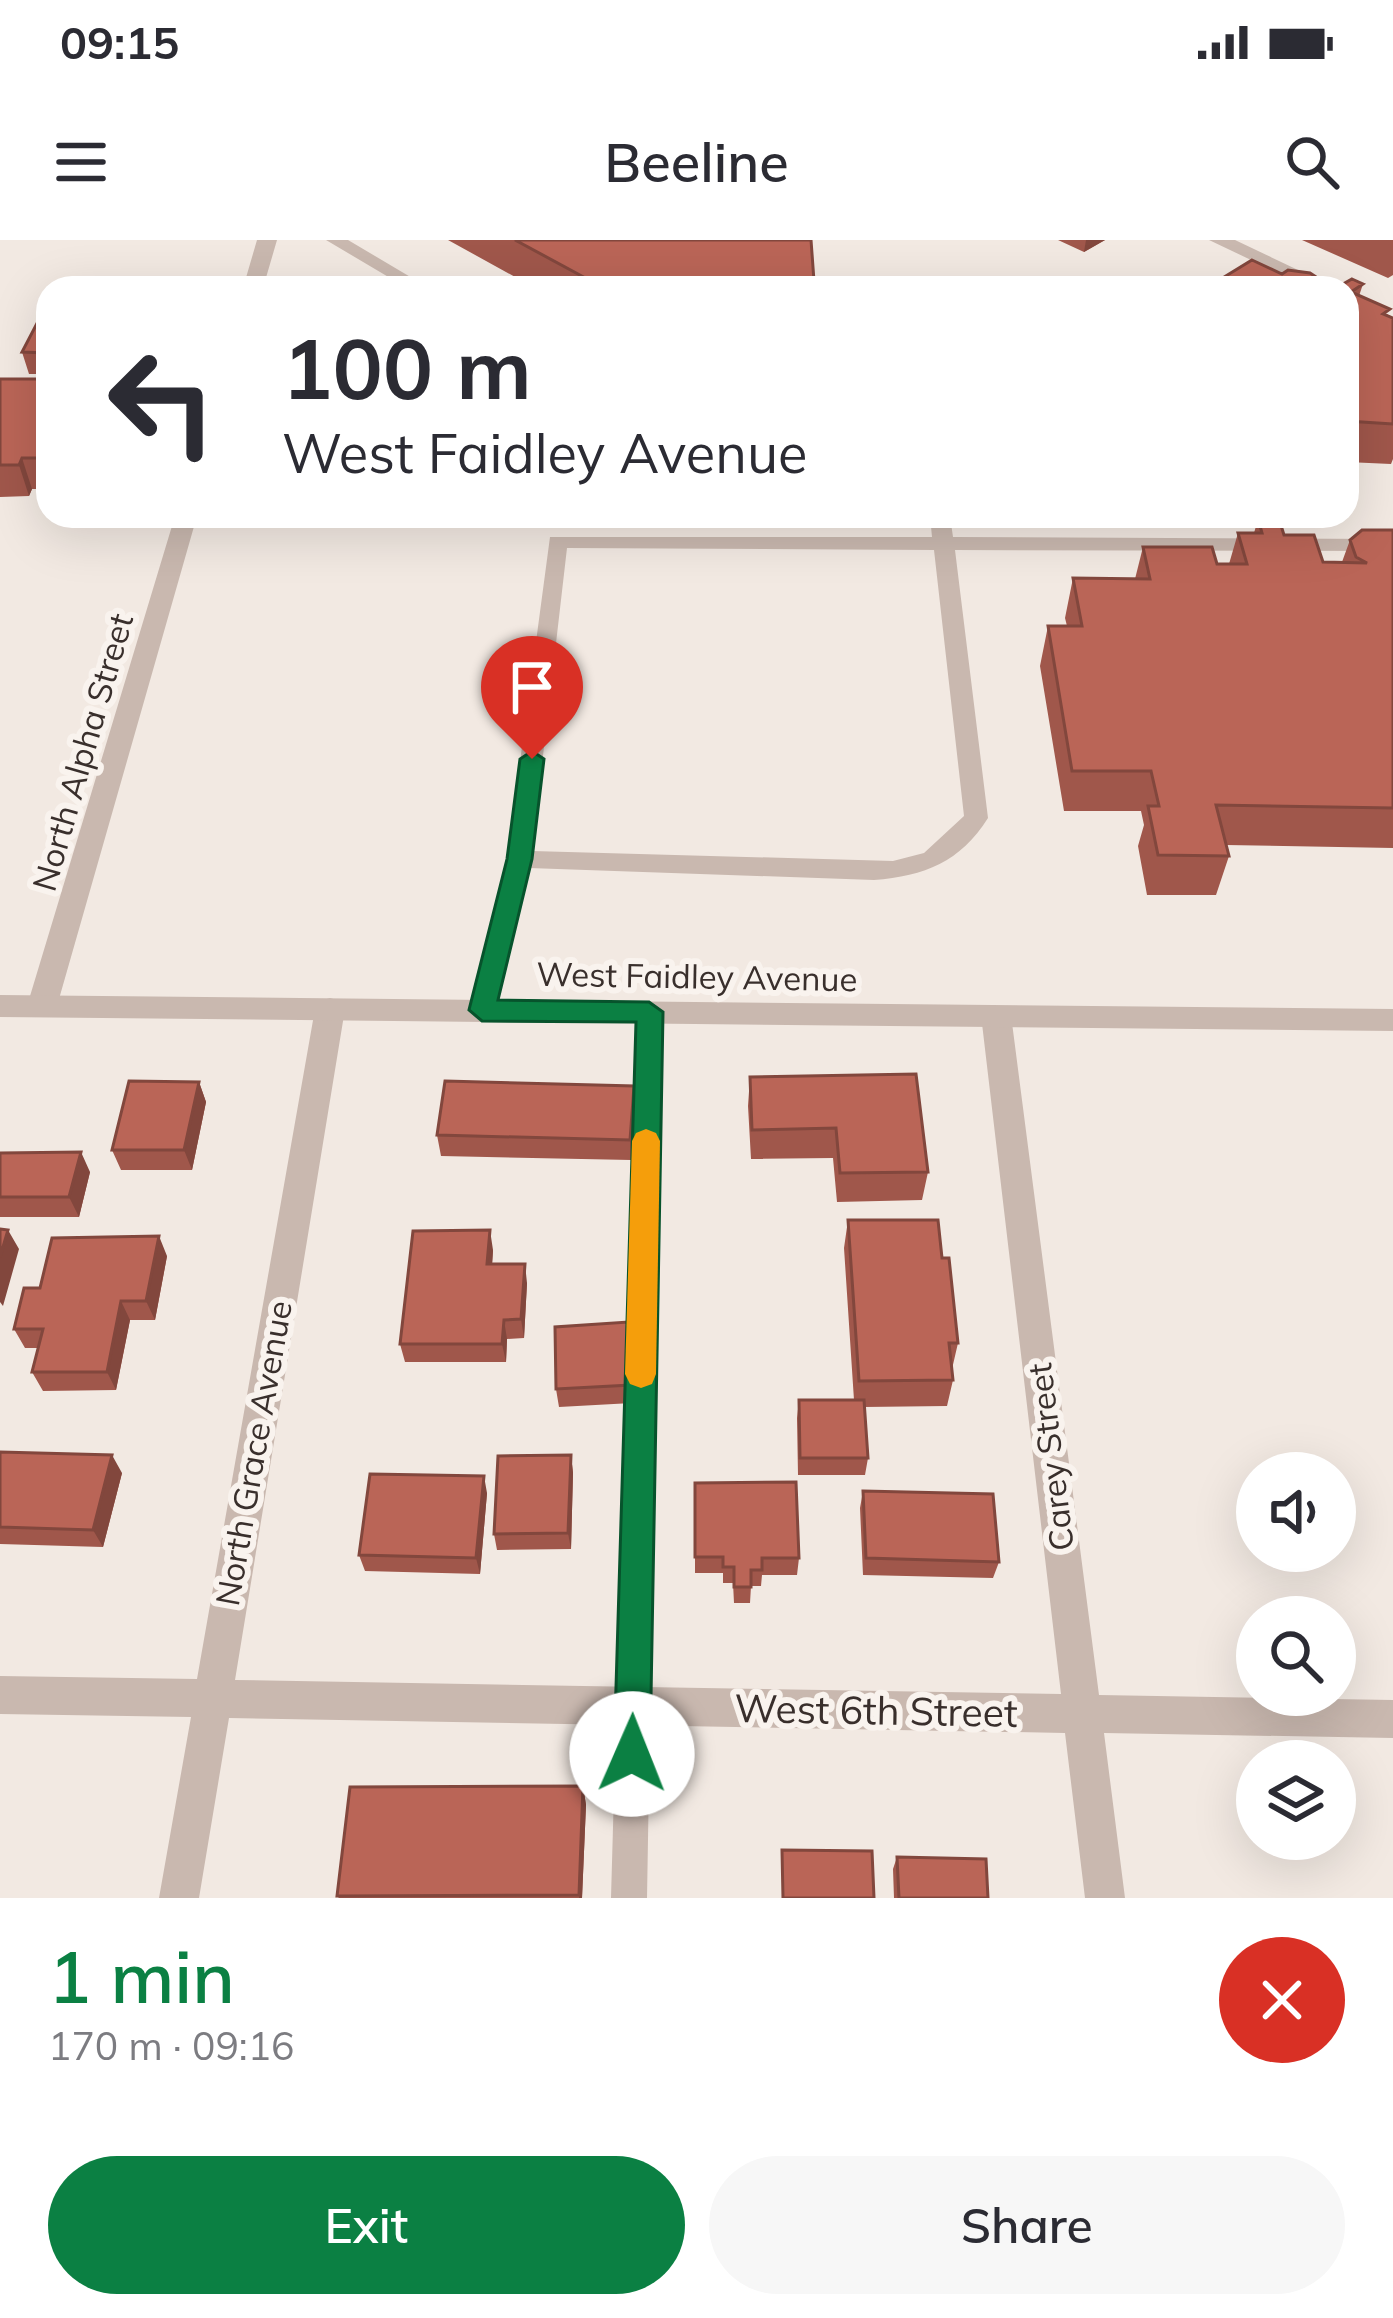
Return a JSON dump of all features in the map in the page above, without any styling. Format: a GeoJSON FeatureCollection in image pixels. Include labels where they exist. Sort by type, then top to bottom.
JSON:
{"type":"FeatureCollection","features":[{"type":"Feature","properties":{"kind":"street"},"geometry":{"type":"LineString","coordinates":[[256,276],[267,240]]}},
{"type":"Feature","properties":{"kind":"street"},"geometry":{"type":"LineString","coordinates":[[1220,240],[1300,276]]}},
{"type":"Feature","properties":{"kind":"street","name":"North Alpha Street"},"geometry":{"type":"LineString","coordinates":[[42,1006],[182,528]]}},
{"type":"Feature","properties":{"kind":"street","name":"West Faidley Avenue"},"geometry":{"type":"LineString","coordinates":[[0,1006],[1393,1020]]}},
{"type":"Feature","properties":{"kind":"street","name":"North Grace Avenue"},"geometry":{"type":"LineString","coordinates":[[178,1898],[329,1009]]}},
{"type":"Feature","properties":{"kind":"street","name":"Carey Street"},"geometry":{"type":"LineString","coordinates":[[996,1015],[1105,1898]]}},
{"type":"Feature","properties":{"kind":"street","name":"West 6th Street"},"geometry":{"type":"LineString","coordinates":[[0,1695],[1393,1719]]}},
{"type":"Feature","properties":{"kind":"lane"},"geometry":{"type":"LineString","coordinates":[[335,240],[399,276]]}},
{"type":"Feature","properties":{"kind":"lane"},"geometry":{"type":"LineString","coordinates":[[482,1010],[519,859],[559,528]]}},
{"type":"Feature","properties":{"kind":"lane"},"geometry":{"type":"LineString","coordinates":[[519,859],[874,871],[910,869],[946,856],[976,818],[942,528]]}},
{"type":"Feature","properties":{"kind":"lane"},"geometry":{"type":"LineString","coordinates":[[557,542],[1393,545]]}},
{"type":"Feature","properties":{"kind":"lane"},"geometry":{"type":"LineString","coordinates":[[628,1898],[649,1012]]}},
{"type":"Feature","properties":{"kind":"building"},"geometry":{"type":"Polygon","coordinates":[[[515,240],[811,240],[814,276],[582,276],[515,240]]]}},
{"type":"Feature","properties":{"kind":"building"},"geometry":{"type":"Polygon","coordinates":[[[1252,260],[1282,274],[1288,270],[1314,276],[1226,276],[1252,260]]]}},
{"type":"Feature","properties":{"kind":"building"},"geometry":{"type":"Polygon","coordinates":[[[1359,295],[1390,309],[1383,314],[1393,318],[1393,424],[1359,422],[1359,295]]]}},
{"type":"Feature","properties":{"kind":"building"},"geometry":{"type":"Polygon","coordinates":[[[36,325],[36,353],[22,352],[36,325]]]}},
{"type":"Feature","properties":{"kind":"building"},"geometry":{"type":"Polygon","coordinates":[[[0,379],[36,379],[36,458],[22,458],[19,465],[0,465],[0,379]]]}},
{"type":"Feature","properties":{"kind":"building"},"geometry":{"type":"Polygon","coordinates":[[[1261,528],[1282,528],[1284,535],[1314,535],[1323,562],[1367,563],[1356,557],[1350,540],[1362,530],[1393,530],[1393,808],[1216,805],[1229,856],[1158,855],[1148,806],[1159,806],[1151,771],[1072,771],[1048,626],[1082,626],[1073,578],[1150,579],[1143,547],[1212,547],[1217,564],[1247,564],[1238,533],[1262,533],[1261,528]]]}},
{"type":"Feature","properties":{"kind":"building"},"geometry":{"type":"Polygon","coordinates":[[[916,1074],[928,1172],[840,1173],[836,1128],[752,1130],[750,1077],[916,1074]]]}},
{"type":"Feature","properties":{"kind":"building"},"geometry":{"type":"Polygon","coordinates":[[[129,1081],[199,1082],[184,1150],[112,1150],[129,1081]]]}},
{"type":"Feature","properties":{"kind":"building"},"geometry":{"type":"Polygon","coordinates":[[[445,1081],[634,1086],[630,1140],[437,1135],[445,1081]]]}},
{"type":"Feature","properties":{"kind":"building"},"geometry":{"type":"Polygon","coordinates":[[[81,1152],[69,1197],[0,1197],[0,1153],[81,1152]]]}},
{"type":"Feature","properties":{"kind":"building"},"geometry":{"type":"Polygon","coordinates":[[[848,1220],[938,1220],[942,1258],[949,1258],[958,1343],[949,1343],[953,1380],[859,1381],[848,1220]]]}},
{"type":"Feature","properties":{"kind":"building"},"geometry":{"type":"Polygon","coordinates":[[[0,1229],[8,1230],[0,1257],[0,1229]]]}},
{"type":"Feature","properties":{"kind":"building"},"geometry":{"type":"Polygon","coordinates":[[[490,1230],[487,1264],[525,1264],[521,1319],[504,1320],[502,1344],[400,1344],[413,1231],[490,1230]]]}},
{"type":"Feature","properties":{"kind":"building"},"geometry":{"type":"Polygon","coordinates":[[[159,1236],[146,1301],[121,1301],[107,1372],[32,1372],[43,1329],[14,1329],[24,1288],[40,1288],[52,1238],[159,1236]]]}},
{"type":"Feature","properties":{"kind":"building"},"geometry":{"type":"Polygon","coordinates":[[[628,1322],[631,1385],[556,1389],[555,1327],[628,1322]]]}},
{"type":"Feature","properties":{"kind":"building"},"geometry":{"type":"Polygon","coordinates":[[[799,1400],[864,1400],[868,1458],[800,1458],[799,1400]]]}},
{"type":"Feature","properties":{"kind":"building"},"geometry":{"type":"Polygon","coordinates":[[[0,1452],[112,1455],[93,1530],[0,1527],[0,1452]]]}},
{"type":"Feature","properties":{"kind":"building"},"geometry":{"type":"Polygon","coordinates":[[[571,1455],[568,1533],[494,1534],[498,1456],[571,1455]]]}},
{"type":"Feature","properties":{"kind":"building"},"geometry":{"type":"Polygon","coordinates":[[[370,1474],[484,1476],[476,1558],[359,1555],[370,1474]]]}},
{"type":"Feature","properties":{"kind":"building"},"geometry":{"type":"Polygon","coordinates":[[[796,1482],[799,1558],[762,1558],[762,1570],[751,1570],[751,1587],[734,1587],[734,1567],[723,1567],[723,1557],[695,1557],[695,1483],[796,1482]]]}},
{"type":"Feature","properties":{"kind":"building"},"geometry":{"type":"Polygon","coordinates":[[[863,1491],[993,1494],[999,1562],[866,1558],[863,1491]]]}},
{"type":"Feature","properties":{"kind":"building"},"geometry":{"type":"Polygon","coordinates":[[[583,1786],[579,1895],[337,1896],[350,1787],[583,1786]]]}},
{"type":"Feature","properties":{"kind":"building"},"geometry":{"type":"Polygon","coordinates":[[[782,1850],[872,1851],[874,1898],[783,1898],[782,1850]]]}},
{"type":"Feature","properties":{"kind":"building"},"geometry":{"type":"Polygon","coordinates":[[[897,1857],[986,1859],[988,1898],[899,1898],[897,1857]]]}},
{"type":"Feature","properties":{"kind":"slow traffic"},"geometry":{"type":"LineString","coordinates":[[641,1374],[646,1141]]}},
{"type":"Feature","properties":{"kind":"route"},"geometry":{"type":"LineString","coordinates":[[532,759],[519,859],[482,1010],[649,1012],[632,1754]]}}]}
